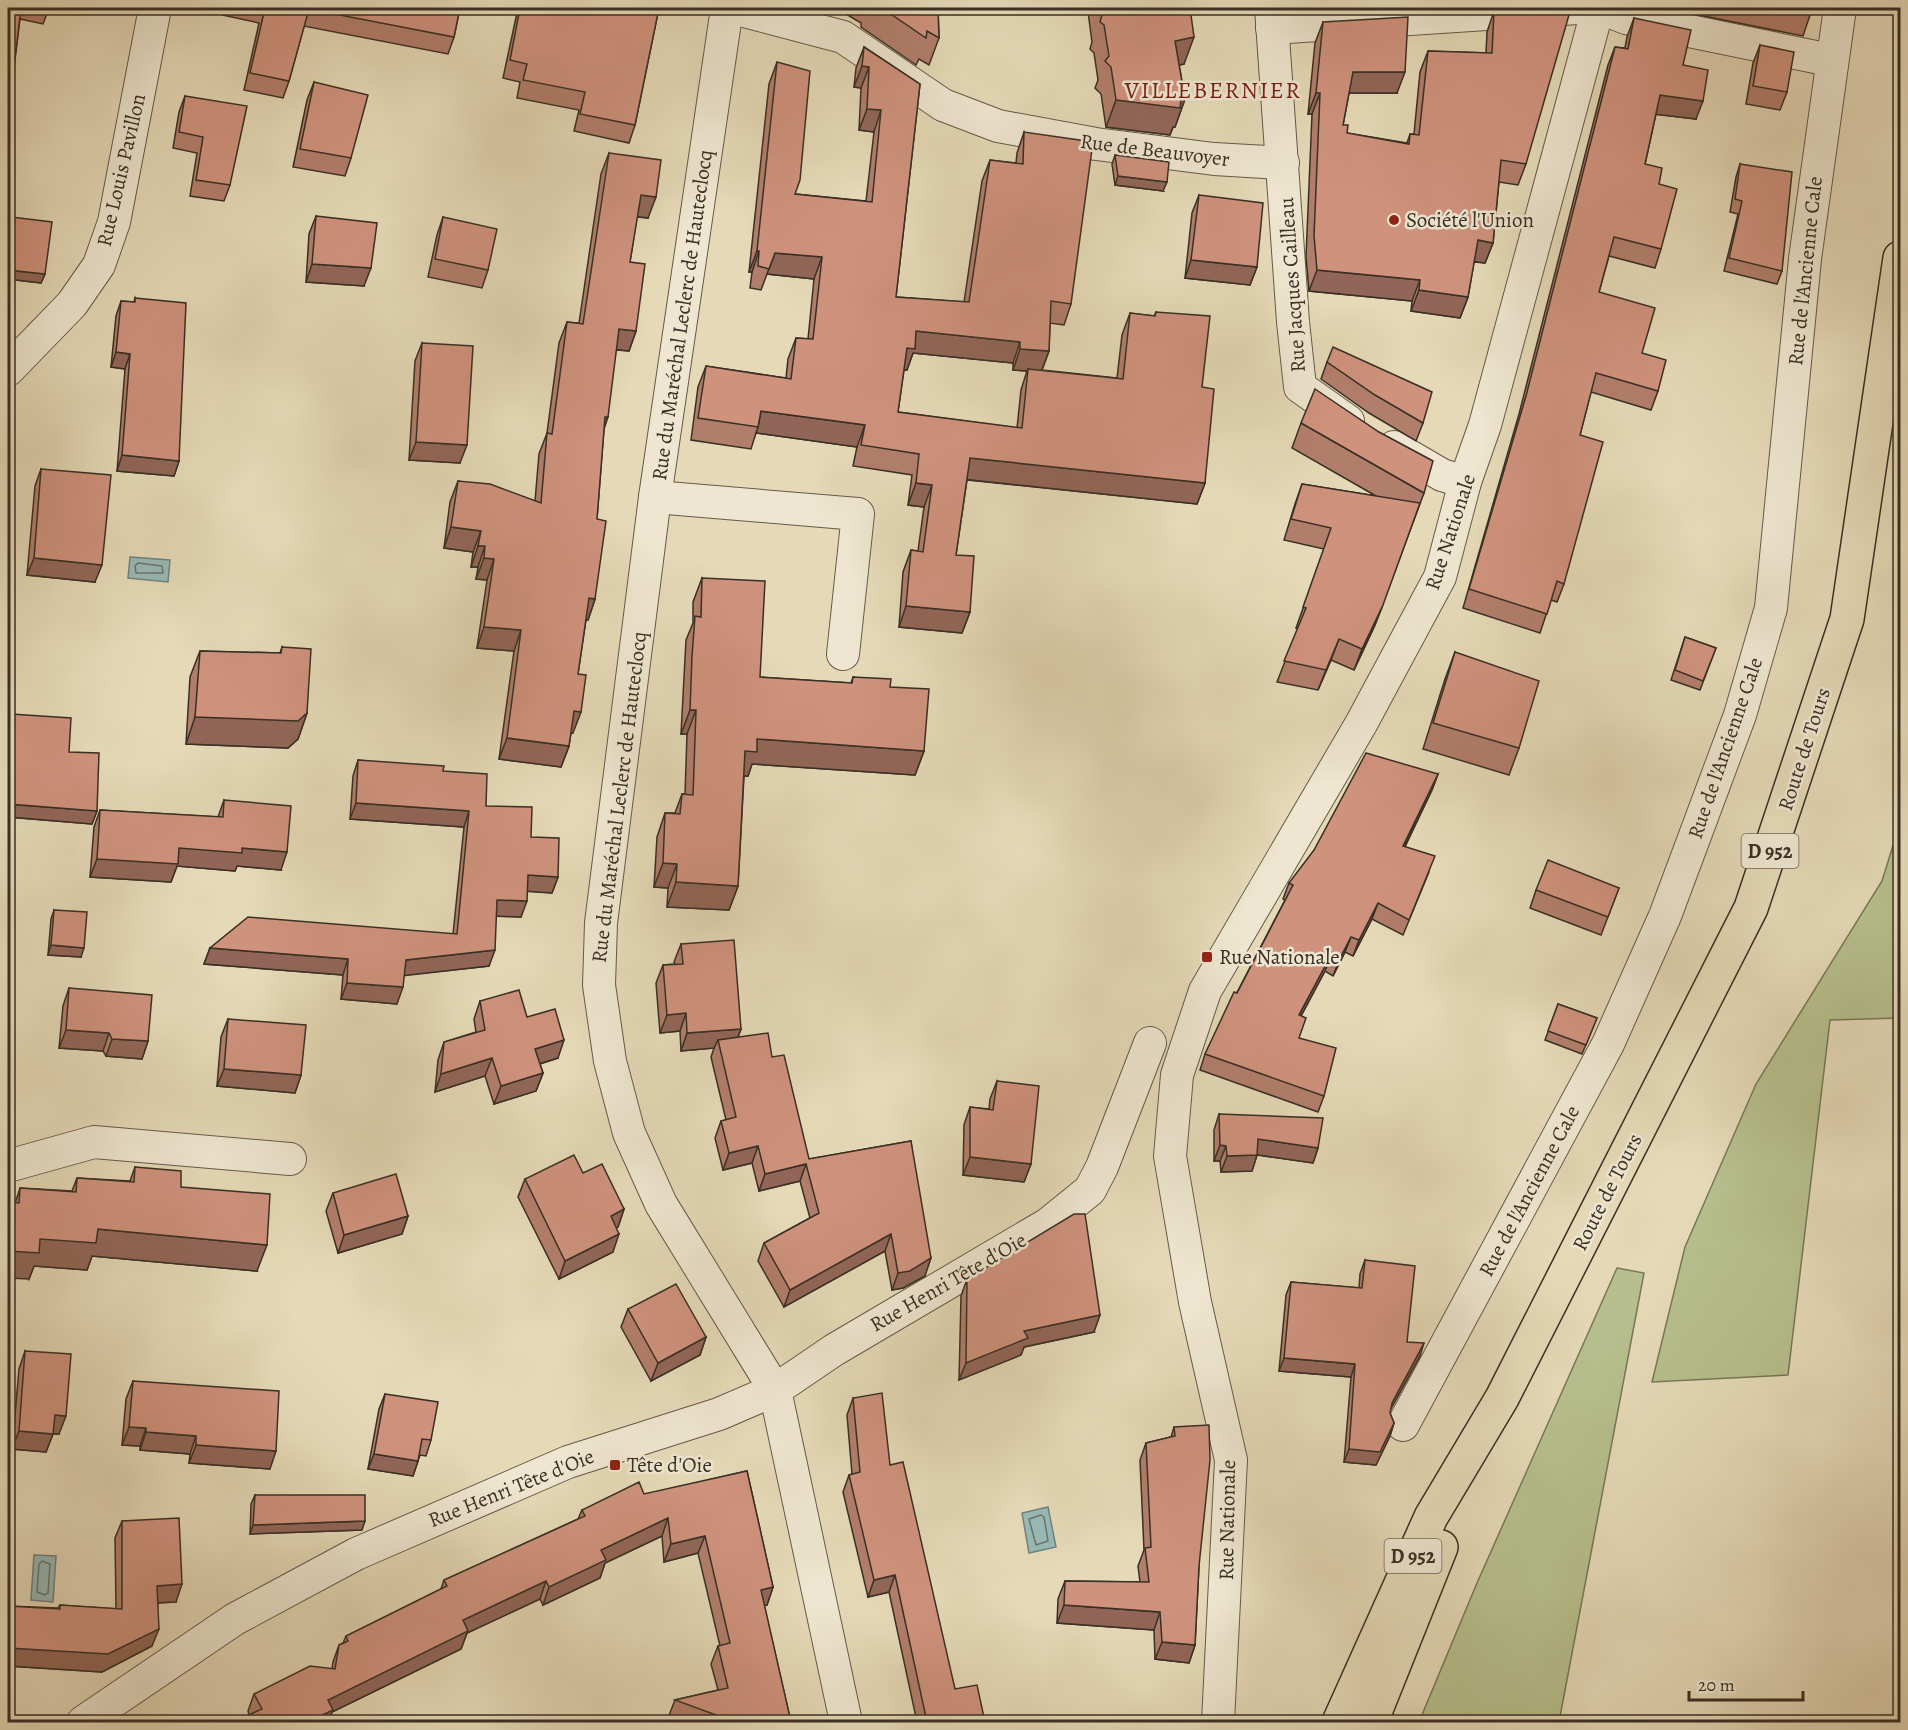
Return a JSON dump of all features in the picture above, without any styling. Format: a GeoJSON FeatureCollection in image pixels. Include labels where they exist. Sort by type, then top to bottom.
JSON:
{"type":"FeatureCollection","features":[{"type":"Feature","properties":{"kind":"main road","name":"Route de Tours"},"geometry":{"type":"LineString","coordinates":[[1339,1722],[1431,1517],[1502,1398],[1751,908],[1847,619],[1900,258]]}},
{"type":"Feature","properties":{"kind":"main road","name":"Route de Tours"},"geometry":{"type":"LineString","coordinates":[[1371,1722],[1502,1398]]}},
{"type":"Feature","properties":{"kind":"street","name":"Rue Louis Pavillon"},"geometry":{"type":"LineString","coordinates":[[8,370],[72,304],[99,265],[114,222],[155,8]]}},
{"type":"Feature","properties":{"kind":"street","name":"Rue du Maréchal Leclerc de Hauteclocq"},"geometry":{"type":"LineString","coordinates":[[727,8],[655,497],[601,923],[599,984],[610,1061],[629,1133],[661,1204],[775,1390],[846,1722]]}},
{"type":"Feature","properties":{"kind":"street","name":"Rue de Beauvoyer"},"geometry":{"type":"LineString","coordinates":[[732,8],[843,37],[943,105],[998,126],[1096,144],[1214,159],[1283,163]]}},
{"type":"Feature","properties":{"kind":"street"},"geometry":{"type":"LineString","coordinates":[[1272,18],[1578,8]]}},
{"type":"Feature","properties":{"kind":"street"},"geometry":{"type":"LineString","coordinates":[[1599,8],[1626,18],[1830,60]]}},
{"type":"Feature","properties":{"kind":"street","name":"Rue Nationale"},"geometry":{"type":"LineString","coordinates":[[1218,1722],[1231,1460],[1195,1302],[1170,1156],[1177,1076],[1205,991],[1361,724],[1440,578],[1465,482],[1485,425],[1599,8]]}},
{"type":"Feature","properties":{"kind":"street","name":"Rue de l'Ancienne Cale"},"geometry":{"type":"LineString","coordinates":[[1403,1425],[1608,1044],[1665,916],[1740,715],[1771,608],[1805,259],[1830,60],[1840,8]]}},
{"type":"Feature","properties":{"kind":"street","name":"Rue Jacques Cailleau"},"geometry":{"type":"LineString","coordinates":[[1272,18],[1293,322],[1300,387],[1346,420],[1442,475],[1465,482]]}},
{"type":"Feature","properties":{"kind":"street"},"geometry":{"type":"LineString","coordinates":[[655,497],[858,514],[843,654]]}},
{"type":"Feature","properties":{"kind":"street","name":"Rue Henri Tête d'Oie"},"geometry":{"type":"LineString","coordinates":[[83,1722],[235,1619],[356,1554],[568,1462],[719,1414],[775,1390],[834,1350],[1048,1224],[1090,1190],[1102,1167],[1149,1043]]}},
{"type":"Feature","properties":{"kind":"street"},"geometry":{"type":"LineString","coordinates":[[8,1166],[94,1142],[290,1159]]}},
{"type":"Feature","properties":{"kind":"green space"},"geometry":{"type":"Polygon","coordinates":[[[1900,823],[1900,1018],[1830,1020],[1788,1375],[1652,1382],[1685,1247],[1756,1084],[1882,881],[1900,823]]]}},
{"type":"Feature","properties":{"kind":"green space"},"geometry":{"type":"Polygon","coordinates":[[[1617,1268],[1644,1273],[1559,1722],[1419,1722],[1477,1583],[1617,1268]]]}},
{"type":"Feature","properties":{"kind":"water"},"geometry":{"type":"Polygon","coordinates":[[[130,557],[170,560],[168,582],[128,578],[130,557]]]}},
{"type":"Feature","properties":{"kind":"water"},"geometry":{"type":"Polygon","coordinates":[[[1048,1507],[1056,1547],[1029,1553],[1022,1513],[1048,1507]]]}},
{"type":"Feature","properties":{"kind":"water"},"geometry":{"type":"Polygon","coordinates":[[[34,1555],[56,1556],[53,1602],[31,1600],[34,1555]]]}},
{"type":"Feature","properties":{"kind":"building"},"geometry":{"type":"Polygon","coordinates":[[[8,8],[21,8],[9,108],[8,107],[8,8]]]}},
{"type":"Feature","properties":{"kind":"building"},"geometry":{"type":"Polygon","coordinates":[[[265,8],[460,8],[454,37],[309,9],[289,81],[250,73],[265,8]]]}},
{"type":"Feature","properties":{"kind":"building"},"geometry":{"type":"Polygon","coordinates":[[[520,8],[659,8],[635,125],[580,114],[585,92],[523,80],[527,64],[510,60],[520,8]]]}},
{"type":"Feature","properties":{"kind":"building"},"geometry":{"type":"Polygon","coordinates":[[[882,8],[938,8],[939,38],[927,31],[926,38],[882,8]]]}},
{"type":"Feature","properties":{"kind":"building"},"geometry":{"type":"Polygon","coordinates":[[[1101,8],[1190,8],[1194,37],[1175,41],[1185,99],[1181,100],[1180,108],[1116,100],[1111,67],[1105,61],[1109,56],[1104,25],[1100,22],[1101,8]]]}},
{"type":"Feature","properties":{"kind":"building"},"geometry":{"type":"Polygon","coordinates":[[[1571,8],[1526,164],[1501,160],[1493,243],[1478,240],[1468,297],[1419,290],[1420,280],[1317,270],[1314,236],[1320,93],[1316,93],[1323,22],[1408,17],[1405,72],[1353,72],[1343,125],[1348,125],[1347,133],[1409,144],[1410,134],[1419,135],[1428,51],[1492,53],[1494,11],[1571,8]]]}},
{"type":"Feature","properties":{"kind":"building"},"geometry":{"type":"Polygon","coordinates":[[[1773,8],[1811,8],[1810,15],[1773,8]]]}},
{"type":"Feature","properties":{"kind":"building"},"geometry":{"type":"Polygon","coordinates":[[[1634,18],[1691,30],[1683,65],[1708,70],[1703,101],[1660,95],[1645,164],[1662,168],[1659,184],[1677,189],[1661,249],[1614,237],[1599,292],[1655,308],[1642,353],[1666,360],[1658,391],[1596,373],[1580,435],[1603,442],[1564,584],[1557,581],[1547,614],[1469,589],[1526,396],[1615,47],[1628,49],[1634,18]]]}},
{"type":"Feature","properties":{"kind":"building"},"geometry":{"type":"Polygon","coordinates":[[[1760,45],[1794,52],[1787,92],[1753,86],[1760,45]]]}},
{"type":"Feature","properties":{"kind":"building"},"geometry":{"type":"Polygon","coordinates":[[[864,47],[920,84],[896,297],[969,302],[990,160],[1023,164],[1024,132],[1093,142],[1071,304],[1051,301],[1049,351],[1020,349],[1020,342],[916,331],[915,349],[907,348],[898,412],[1022,428],[1028,369],[1123,379],[1130,313],[1155,316],[1156,312],[1210,316],[1202,387],[1214,389],[1205,483],[970,458],[956,555],[974,556],[970,612],[906,606],[911,550],[923,552],[932,485],[916,483],[919,454],[861,445],[865,425],[761,411],[758,427],[698,418],[706,366],[791,379],[796,338],[813,339],[822,257],[775,253],[769,269],[758,266],[759,251],[757,251],[777,62],[810,71],[800,180],[795,194],[872,202],[881,110],[867,109],[869,67],[862,66],[864,47]]]}},
{"type":"Feature","properties":{"kind":"building"},"geometry":{"type":"Polygon","coordinates":[[[314,82],[368,95],[351,158],[300,149],[314,82]]]}},
{"type":"Feature","properties":{"kind":"building"},"geometry":{"type":"Polygon","coordinates":[[[185,96],[247,106],[230,185],[196,180],[203,137],[179,132],[185,96]]]}},
{"type":"Feature","properties":{"kind":"building"},"geometry":{"type":"Polygon","coordinates":[[[609,153],[661,160],[656,197],[641,195],[630,262],[645,264],[636,331],[619,329],[608,417],[605,417],[597,519],[606,521],[595,599],[589,598],[578,674],[586,675],[581,712],[574,711],[569,746],[507,738],[521,630],[484,627],[494,559],[484,558],[485,546],[478,546],[481,531],[451,527],[458,481],[490,484],[541,503],[547,433],[552,434],[567,322],[583,324],[609,153]]]}},
{"type":"Feature","properties":{"kind":"building"},"geometry":{"type":"Polygon","coordinates":[[[1115,155],[1169,162],[1167,182],[1118,176],[1115,155]]]}},
{"type":"Feature","properties":{"kind":"building"},"geometry":{"type":"Polygon","coordinates":[[[1740,164],[1792,172],[1782,271],[1729,258],[1742,201],[1735,199],[1740,164]]]}},
{"type":"Feature","properties":{"kind":"building"},"geometry":{"type":"Polygon","coordinates":[[[1199,195],[1263,203],[1257,267],[1191,260],[1199,195]]]}},
{"type":"Feature","properties":{"kind":"building"},"geometry":{"type":"Polygon","coordinates":[[[316,216],[377,223],[371,268],[312,264],[316,216]]]}},
{"type":"Feature","properties":{"kind":"building"},"geometry":{"type":"Polygon","coordinates":[[[11,217],[52,222],[45,274],[8,270],[11,217]]]}},
{"type":"Feature","properties":{"kind":"building"},"geometry":{"type":"Polygon","coordinates":[[[443,217],[497,229],[488,270],[435,259],[443,217]]]}},
{"type":"Feature","properties":{"kind":"building"},"geometry":{"type":"Polygon","coordinates":[[[135,298],[186,303],[179,461],[122,455],[130,354],[116,352],[121,301],[135,302],[135,298]]]}},
{"type":"Feature","properties":{"kind":"building"},"geometry":{"type":"Polygon","coordinates":[[[422,343],[473,346],[467,445],[416,442],[422,343]]]}},
{"type":"Feature","properties":{"kind":"building"},"geometry":{"type":"Polygon","coordinates":[[[1333,347],[1432,392],[1423,423],[1375,395],[1327,362],[1333,347]]]}},
{"type":"Feature","properties":{"kind":"building"},"geometry":{"type":"Polygon","coordinates":[[[1315,389],[1379,432],[1433,461],[1424,493],[1301,423],[1315,389]]]}},
{"type":"Feature","properties":{"kind":"building"},"geometry":{"type":"Polygon","coordinates":[[[41,469],[111,475],[102,565],[34,558],[41,469]]]}},
{"type":"Feature","properties":{"kind":"building"},"geometry":{"type":"Polygon","coordinates":[[[1302,484],[1420,503],[1383,605],[1362,649],[1339,639],[1326,670],[1284,661],[1306,608],[1303,607],[1331,528],[1291,519],[1302,484]]]}},
{"type":"Feature","properties":{"kind":"building"},"geometry":{"type":"Polygon","coordinates":[[[702,578],[765,581],[760,677],[852,683],[853,677],[891,679],[890,687],[929,689],[924,751],[757,739],[757,752],[745,751],[738,886],[676,882],[677,864],[663,863],[665,813],[680,814],[682,794],[693,795],[696,710],[690,710],[692,656],[695,616],[701,617],[702,578]]]}},
{"type":"Feature","properties":{"kind":"building"},"geometry":{"type":"Polygon","coordinates":[[[1685,637],[1716,648],[1703,681],[1675,670],[1685,637]]]}},
{"type":"Feature","properties":{"kind":"building"},"geometry":{"type":"Polygon","coordinates":[[[282,647],[311,649],[307,713],[298,721],[195,717],[200,651],[281,653],[282,647]]]}},
{"type":"Feature","properties":{"kind":"building"},"geometry":{"type":"Polygon","coordinates":[[[1455,652],[1539,681],[1519,748],[1433,723],[1455,652]]]}},
{"type":"Feature","properties":{"kind":"building"},"geometry":{"type":"Polygon","coordinates":[[[11,714],[71,718],[69,752],[99,753],[97,811],[8,804],[11,714]]]}},
{"type":"Feature","properties":{"kind":"building"},"geometry":{"type":"Polygon","coordinates":[[[1366,753],[1438,774],[1403,846],[1435,856],[1409,920],[1378,903],[1359,940],[1351,937],[1339,960],[1331,955],[1299,1015],[1306,1018],[1299,1038],[1336,1048],[1324,1096],[1205,1054],[1234,992],[1237,993],[1293,885],[1289,883],[1314,850],[1366,753]]]}},
{"type":"Feature","properties":{"kind":"building"},"geometry":{"type":"Polygon","coordinates":[[[358,760],[444,766],[443,771],[487,774],[486,806],[532,807],[531,837],[559,838],[558,877],[528,875],[527,901],[497,900],[495,950],[406,960],[403,987],[347,983],[348,959],[210,948],[248,917],[457,934],[469,811],[356,803],[358,760]]]}},
{"type":"Feature","properties":{"kind":"building"},"geometry":{"type":"Polygon","coordinates":[[[224,800],[291,806],[287,852],[242,848],[242,853],[179,848],[178,864],[97,859],[100,810],[223,817],[224,800]]]}},
{"type":"Feature","properties":{"kind":"building"},"geometry":{"type":"Polygon","coordinates":[[[1548,860],[1619,888],[1608,917],[1536,890],[1548,860]]]}},
{"type":"Feature","properties":{"kind":"building"},"geometry":{"type":"Polygon","coordinates":[[[54,910],[87,912],[84,948],[51,945],[54,910]]]}},
{"type":"Feature","properties":{"kind":"building"},"geometry":{"type":"Polygon","coordinates":[[[734,940],[741,1029],[687,1033],[686,1013],[667,1015],[663,965],[683,964],[681,944],[734,940]]]}},
{"type":"Feature","properties":{"kind":"building"},"geometry":{"type":"Polygon","coordinates":[[[69,988],[152,995],[148,1041],[112,1039],[109,1033],[66,1030],[69,988]]]}},
{"type":"Feature","properties":{"kind":"building"},"geometry":{"type":"Polygon","coordinates":[[[519,990],[527,1017],[555,1009],[564,1040],[535,1049],[543,1073],[501,1086],[492,1058],[441,1074],[444,1042],[485,1030],[480,1001],[519,990]]]}},
{"type":"Feature","properties":{"kind":"building"},"geometry":{"type":"Polygon","coordinates":[[[1558,1004],[1597,1018],[1586,1045],[1548,1031],[1558,1004]]]}},
{"type":"Feature","properties":{"kind":"building"},"geometry":{"type":"Polygon","coordinates":[[[228,1019],[306,1025],[301,1075],[224,1069],[228,1019]]]}},
{"type":"Feature","properties":{"kind":"building"},"geometry":{"type":"Polygon","coordinates":[[[768,1033],[772,1057],[784,1055],[809,1159],[911,1141],[931,1258],[910,1271],[898,1273],[891,1234],[790,1290],[764,1243],[819,1213],[806,1164],[765,1174],[758,1146],[729,1153],[721,1121],[736,1117],[718,1040],[768,1033]]]}},
{"type":"Feature","properties":{"kind":"building"},"geometry":{"type":"Polygon","coordinates":[[[997,1081],[1039,1086],[1031,1164],[970,1157],[970,1107],[993,1110],[997,1081]]]}},
{"type":"Feature","properties":{"kind":"building"},"geometry":{"type":"Polygon","coordinates":[[[1219,1114],[1323,1118],[1318,1148],[1258,1139],[1257,1155],[1227,1156],[1226,1146],[1220,1145],[1219,1114]]]}},
{"type":"Feature","properties":{"kind":"building"},"geometry":{"type":"Polygon","coordinates":[[[574,1155],[583,1173],[602,1164],[624,1209],[611,1216],[619,1234],[565,1261],[525,1179],[574,1155]]]}},
{"type":"Feature","properties":{"kind":"building"},"geometry":{"type":"Polygon","coordinates":[[[135,1167],[181,1171],[181,1187],[270,1194],[267,1245],[98,1229],[96,1243],[40,1239],[39,1253],[8,1251],[8,1202],[19,1203],[20,1188],[76,1192],[77,1178],[134,1182],[135,1167]]]}},
{"type":"Feature","properties":{"kind":"building"},"geometry":{"type":"Polygon","coordinates":[[[396,1174],[408,1216],[344,1235],[333,1193],[396,1174]]]}},
{"type":"Feature","properties":{"kind":"building"},"geometry":{"type":"Polygon","coordinates":[[[1074,1214],[1085,1214],[1100,1315],[1024,1331],[1028,1338],[966,1363],[967,1279],[1074,1214]]]}},
{"type":"Feature","properties":{"kind":"building"},"geometry":{"type":"Polygon","coordinates":[[[1365,1260],[1415,1266],[1407,1342],[1424,1343],[1392,1403],[1390,1413],[1394,1423],[1380,1452],[1349,1449],[1355,1364],[1284,1358],[1291,1282],[1362,1288],[1365,1260]]]}},
{"type":"Feature","properties":{"kind":"building"},"geometry":{"type":"Polygon","coordinates":[[[676,1284],[706,1337],[658,1363],[628,1309],[676,1284]]]}},
{"type":"Feature","properties":{"kind":"building"},"geometry":{"type":"Polygon","coordinates":[[[25,1351],[71,1354],[66,1416],[55,1415],[53,1434],[19,1431],[25,1351]]]}},
{"type":"Feature","properties":{"kind":"building"},"geometry":{"type":"Polygon","coordinates":[[[133,1381],[279,1391],[276,1451],[196,1445],[196,1436],[146,1432],[146,1428],[129,1427],[133,1381]]]}},
{"type":"Feature","properties":{"kind":"building"},"geometry":{"type":"Polygon","coordinates":[[[882,1393],[890,1465],[903,1462],[955,1689],[977,1685],[985,1722],[927,1722],[895,1575],[874,1580],[849,1475],[860,1472],[853,1398],[882,1393]]]}},
{"type":"Feature","properties":{"kind":"building"},"geometry":{"type":"Polygon","coordinates":[[[385,1394],[438,1402],[431,1440],[422,1439],[418,1461],[374,1454],[385,1394]]]}},
{"type":"Feature","properties":{"kind":"building"},"geometry":{"type":"Polygon","coordinates":[[[1209,1425],[1210,1460],[1199,1566],[1195,1645],[1162,1642],[1160,1612],[1064,1605],[1065,1581],[1149,1582],[1145,1548],[1151,1547],[1146,1443],[1175,1436],[1174,1427],[1209,1425]]]}},
{"type":"Feature","properties":{"kind":"building"},"geometry":{"type":"Polygon","coordinates":[[[747,1471],[773,1587],[761,1590],[791,1722],[735,1722],[675,1700],[728,1688],[718,1646],[730,1643],[705,1536],[671,1544],[668,1518],[601,1550],[606,1560],[549,1587],[546,1581],[463,1620],[468,1631],[328,1700],[333,1710],[308,1722],[233,1722],[262,1709],[254,1694],[310,1666],[335,1669],[339,1645],[348,1641],[346,1636],[447,1586],[444,1580],[585,1516],[582,1510],[639,1482],[644,1494],[747,1471]]]}},
{"type":"Feature","properties":{"kind":"building"},"geometry":{"type":"Polygon","coordinates":[[[255,1495],[365,1495],[365,1521],[253,1525],[255,1495]]]}},
{"type":"Feature","properties":{"kind":"building"},"geometry":{"type":"Polygon","coordinates":[[[179,1518],[182,1584],[157,1586],[159,1629],[108,1654],[8,1648],[8,1606],[60,1609],[60,1605],[122,1609],[122,1521],[179,1518]]]}},
{"type":"Feature","properties":{"kind":"place","name":"Société l'Union"},"geometry":{"type":"Point","coordinates":[1394,220]}},
{"type":"Feature","properties":{"kind":"place","name":"Rue Nationale"},"geometry":{"type":"Point","coordinates":[1207,957]}},
{"type":"Feature","properties":{"kind":"place","name":"Tête d'Oie"},"geometry":{"type":"Point","coordinates":[615,1465]}},
{"type":"Feature","properties":{"kind":"district","name":"VILLEBERNIER"},"geometry":{"type":"Point","coordinates":[1213,90]}}]}
